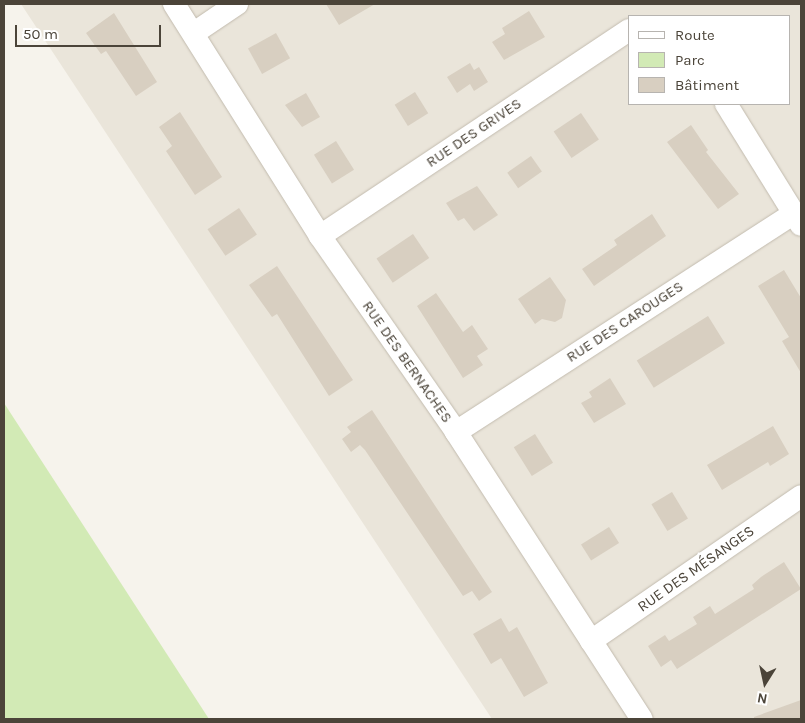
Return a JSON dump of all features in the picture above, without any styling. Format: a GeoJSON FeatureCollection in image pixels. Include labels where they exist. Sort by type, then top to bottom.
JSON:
{"type":"FeatureCollection","features":[{"type":"Feature","properties":{"kind":"street","name":"RUE DES BERNACHES"},"geometry":{"type":"LineString","coordinates":[[174,4],[320,236],[456,432],[642,719]]}},
{"type":"Feature","properties":{"kind":"street"},"geometry":{"type":"LineString","coordinates":[[194,33],[237,4]]}},
{"type":"Feature","properties":{"kind":"street","name":"RUE DES GRIVES"},"geometry":{"type":"LineString","coordinates":[[320,236],[628,31]]}},
{"type":"Feature","properties":{"kind":"street"},"geometry":{"type":"LineString","coordinates":[[727,105],[797,219]]}},
{"type":"Feature","properties":{"kind":"street","name":"RUE DES CAROUGES"},"geometry":{"type":"LineString","coordinates":[[456,432],[797,219]]}},
{"type":"Feature","properties":{"kind":"street","name":"RUE DES MÉSANGES"},"geometry":{"type":"LineString","coordinates":[[591,642],[801,496]]}},
{"type":"Feature","properties":{"kind":"shaded area"},"geometry":{"type":"Polygon","coordinates":[[[21,4],[801,4],[801,719],[492,719],[21,4]]]}},
{"type":"Feature","properties":{"kind":"green space"},"geometry":{"type":"Polygon","coordinates":[[[4,403],[209,719],[4,719],[4,403]]]}},
{"type":"Feature","properties":{"kind":"building"},"geometry":{"type":"Polygon","coordinates":[[[326,4],[375,4],[339,25],[326,4]]]}},
{"type":"Feature","properties":{"kind":"building"},"geometry":{"type":"Polygon","coordinates":[[[529,11],[545,37],[504,60],[492,42],[505,34],[502,28],[529,11]]]}},
{"type":"Feature","properties":{"kind":"building"},"geometry":{"type":"Polygon","coordinates":[[[114,13],[157,82],[136,96],[106,51],[101,54],[86,33],[114,13]]]}},
{"type":"Feature","properties":{"kind":"building"},"geometry":{"type":"Polygon","coordinates":[[[276,33],[290,58],[262,74],[248,49],[276,33]]]}},
{"type":"Feature","properties":{"kind":"building"},"geometry":{"type":"Polygon","coordinates":[[[470,63],[474,70],[479,67],[488,82],[474,91],[470,84],[457,93],[447,77],[470,63]]]}},
{"type":"Feature","properties":{"kind":"building"},"geometry":{"type":"Polygon","coordinates":[[[415,92],[428,113],[408,126],[395,105],[415,92]]]}},
{"type":"Feature","properties":{"kind":"building"},"geometry":{"type":"Polygon","coordinates":[[[306,93],[320,117],[302,127],[285,105],[306,93]]]}},
{"type":"Feature","properties":{"kind":"building"},"geometry":{"type":"Polygon","coordinates":[[[180,112],[222,177],[195,195],[166,151],[172,146],[159,127],[180,112]]]}},
{"type":"Feature","properties":{"kind":"building"},"geometry":{"type":"Polygon","coordinates":[[[581,113],[599,140],[572,158],[554,131],[581,113]]]}},
{"type":"Feature","properties":{"kind":"building"},"geometry":{"type":"Polygon","coordinates":[[[691,125],[708,150],[706,152],[739,194],[718,209],[667,142],[691,125]]]}},
{"type":"Feature","properties":{"kind":"building"},"geometry":{"type":"Polygon","coordinates":[[[336,141],[354,170],[332,184],[314,155],[336,141]]]}},
{"type":"Feature","properties":{"kind":"building"},"geometry":{"type":"Polygon","coordinates":[[[531,156],[542,172],[518,188],[507,173],[531,156]]]}},
{"type":"Feature","properties":{"kind":"building"},"geometry":{"type":"Polygon","coordinates":[[[477,186],[498,215],[474,231],[464,218],[458,221],[446,203],[477,186]]]}},
{"type":"Feature","properties":{"kind":"building"},"geometry":{"type":"Polygon","coordinates":[[[239,208],[257,235],[225,256],[207,229],[239,208]]]}},
{"type":"Feature","properties":{"kind":"building"},"geometry":{"type":"Polygon","coordinates":[[[652,214],[666,236],[594,286],[582,269],[617,245],[614,240],[652,214]]]}},
{"type":"Feature","properties":{"kind":"building"},"geometry":{"type":"Polygon","coordinates":[[[413,234],[429,258],[393,283],[377,259],[413,234]]]}},
{"type":"Feature","properties":{"kind":"building"},"geometry":{"type":"Polygon","coordinates":[[[277,266],[353,380],[329,396],[277,314],[272,317],[249,285],[277,266]]]}},
{"type":"Feature","properties":{"kind":"building"},"geometry":{"type":"Polygon","coordinates":[[[784,270],[801,298],[801,373],[782,341],[789,337],[758,286],[784,270]]]}},
{"type":"Feature","properties":{"kind":"building"},"geometry":{"type":"Polygon","coordinates":[[[550,277],[566,300],[562,318],[555,322],[542,319],[535,324],[518,299],[550,277]]]}},
{"type":"Feature","properties":{"kind":"building"},"geometry":{"type":"Polygon","coordinates":[[[436,293],[463,332],[472,325],[488,349],[477,356],[483,365],[463,378],[417,306],[436,293]]]}},
{"type":"Feature","properties":{"kind":"building"},"geometry":{"type":"Polygon","coordinates":[[[708,316],[725,343],[654,388],[637,361],[708,316]]]}},
{"type":"Feature","properties":{"kind":"building"},"geometry":{"type":"Polygon","coordinates":[[[610,378],[626,404],[594,423],[581,403],[592,397],[589,392],[610,378]]]}},
{"type":"Feature","properties":{"kind":"building"},"geometry":{"type":"Polygon","coordinates":[[[372,410],[492,592],[479,601],[472,591],[463,596],[365,450],[360,445],[351,452],[342,439],[351,432],[347,427],[372,410]]]}},
{"type":"Feature","properties":{"kind":"building"},"geometry":{"type":"Polygon","coordinates":[[[773,426],[789,454],[770,466],[768,462],[722,490],[707,465],[773,426]]]}},
{"type":"Feature","properties":{"kind":"building"},"geometry":{"type":"Polygon","coordinates":[[[535,434],[553,463],[532,476],[514,447],[535,434]]]}},
{"type":"Feature","properties":{"kind":"building"},"geometry":{"type":"Polygon","coordinates":[[[672,492],[688,519],[667,531],[651,504],[672,492]]]}},
{"type":"Feature","properties":{"kind":"building"},"geometry":{"type":"Polygon","coordinates":[[[609,527],[619,543],[591,561],[581,544],[609,527]]]}},
{"type":"Feature","properties":{"kind":"building"},"geometry":{"type":"Polygon","coordinates":[[[784,562],[801,589],[677,669],[671,660],[661,667],[648,646],[665,635],[669,641],[697,624],[693,617],[710,606],[715,614],[754,589],[752,585],[784,562]]]}},
{"type":"Feature","properties":{"kind":"building"},"geometry":{"type":"Polygon","coordinates":[[[501,618],[509,632],[517,627],[548,683],[524,697],[501,658],[491,664],[473,634],[501,618]]]}},
{"type":"Feature","properties":{"kind":"building"},"geometry":{"type":"Polygon","coordinates":[[[801,700],[801,719],[754,719],[754,717],[801,700]]]}}]}
